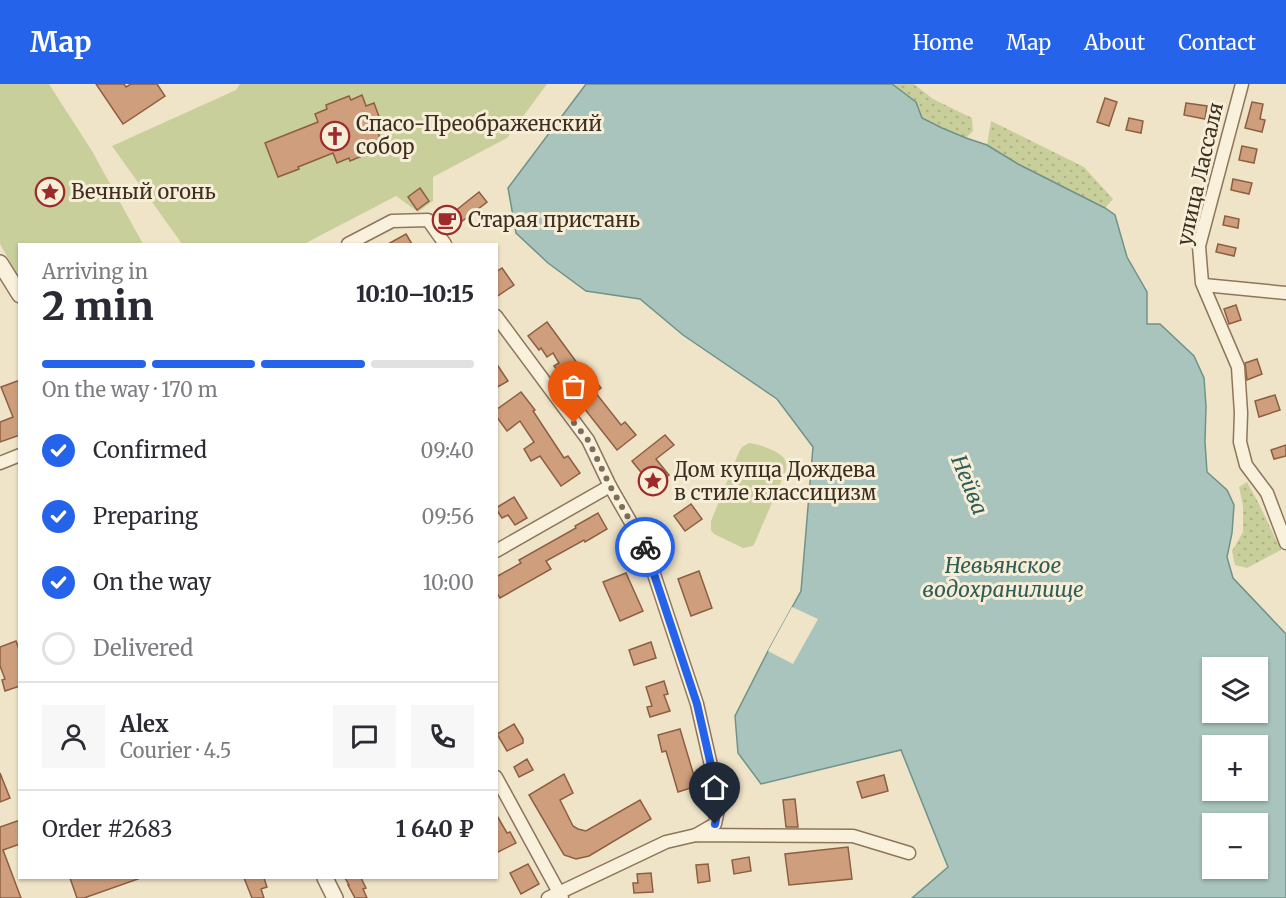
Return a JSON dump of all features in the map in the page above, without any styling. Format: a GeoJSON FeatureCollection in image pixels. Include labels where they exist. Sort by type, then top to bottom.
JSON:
{"type":"FeatureCollection","features":[{"type":"Feature","properties":{"kind":"street","name":"улица Лассаля"},"geometry":{"type":"LineString","coordinates":[[1242,84],[1199,246],[1202,283],[1238,367],[1240,442],[1246,465],[1267,493],[1286,543]]}},
{"type":"Feature","properties":{"kind":"street"},"geometry":{"type":"LineString","coordinates":[[350,243],[392,221],[428,220],[444,243]]}},
{"type":"Feature","properties":{"kind":"street"},"geometry":{"type":"LineString","coordinates":[[0,263],[18,293]]}},
{"type":"Feature","properties":{"kind":"street"},"geometry":{"type":"LineString","coordinates":[[1204,285],[1286,293]]}},
{"type":"Feature","properties":{"kind":"street"},"geometry":{"type":"LineString","coordinates":[[498,319],[588,440],[610,486],[645,547],[697,704],[715,783],[718,810],[715,824],[696,835]]}},
{"type":"Feature","properties":{"kind":"street"},"geometry":{"type":"LineString","coordinates":[[0,463],[18,456]]}},
{"type":"Feature","properties":{"kind":"street"},"geometry":{"type":"LineString","coordinates":[[498,550],[610,486]]}},
{"type":"Feature","properties":{"kind":"street"},"geometry":{"type":"LineString","coordinates":[[498,781],[556,896],[666,842],[696,835],[853,836],[909,853]]}},
{"type":"Feature","properties":{"kind":"street"},"geometry":{"type":"LineString","coordinates":[[326,879],[335,898]]}},
{"type":"Feature","properties":{"kind":"green space"},"geometry":{"type":"Polygon","coordinates":[[[0,84],[49,84],[92,151],[142,243],[18,243],[18,275],[0,244],[0,84]]]}},
{"type":"Feature","properties":{"kind":"green space"},"geometry":{"type":"Polygon","coordinates":[[[240,84],[547,84],[507,138],[433,177],[433,201],[418,212],[396,196],[306,243],[181,243],[112,146],[236,90],[240,84]]]}},
{"type":"Feature","properties":{"kind":"green space"},"geometry":{"type":"Polygon","coordinates":[[[892,84],[914,84],[933,99],[972,118],[973,131],[966,138],[922,118],[916,102],[892,84]]]}},
{"type":"Feature","properties":{"kind":"green space"},"geometry":{"type":"Polygon","coordinates":[[[991,121],[1084,167],[1113,199],[1105,208],[1018,164],[987,145],[991,121]]]}},
{"type":"Feature","properties":{"kind":"green space"},"geometry":{"type":"Polygon","coordinates":[[[749,443],[763,446],[779,454],[786,461],[786,470],[753,546],[743,548],[714,534],[711,530],[711,521],[739,452],[749,443]]]}},
{"type":"Feature","properties":{"kind":"green space"},"geometry":{"type":"Polygon","coordinates":[[[1247,482],[1281,550],[1247,568],[1235,565],[1232,551],[1243,532],[1243,506],[1239,487],[1247,482]]]}},
{"type":"Feature","properties":{"kind":"water","name":"Невьянское водохранилище"},"geometry":{"type":"Polygon","coordinates":[[[586,84],[892,84],[916,102],[922,118],[987,145],[1115,215],[1127,257],[1147,292],[1147,324],[1160,324],[1194,356],[1204,378],[1207,472],[1227,490],[1234,505],[1227,557],[1233,578],[1286,634],[1286,898],[912,898],[948,867],[901,750],[761,784],[738,753],[735,716],[801,591],[813,447],[777,399],[683,335],[640,299],[586,291],[548,263],[516,233],[508,188],[586,84]]]}},
{"type":"Feature","properties":{"kind":"pier"},"geometry":{"type":"Polygon","coordinates":[[[792,607],[818,619],[793,664],[768,651],[792,607]]]}},
{"type":"Feature","properties":{"kind":"building"},"geometry":{"type":"Polygon","coordinates":[[[96,84],[124,84],[126,87],[131,84],[157,84],[165,96],[123,124],[96,84]]]}},
{"type":"Feature","properties":{"kind":"building","name":"Спасо-Преображенский собор"},"geometry":{"type":"Polygon","coordinates":[[[362,95],[366,106],[374,103],[384,130],[378,132],[382,144],[372,148],[374,151],[350,161],[349,158],[337,163],[333,153],[278,177],[265,143],[318,122],[315,114],[327,109],[326,105],[349,96],[351,100],[362,95]]]}},
{"type":"Feature","properties":{"kind":"building"},"geometry":{"type":"Polygon","coordinates":[[[1105,98],[1117,102],[1109,126],[1097,122],[1105,98]]]}},
{"type":"Feature","properties":{"kind":"building"},"geometry":{"type":"Polygon","coordinates":[[[1252,102],[1263,104],[1260,119],[1265,120],[1262,132],[1245,128],[1252,102]]]}},
{"type":"Feature","properties":{"kind":"building"},"geometry":{"type":"Polygon","coordinates":[[[1186,103],[1207,106],[1205,119],[1184,115],[1186,103]]]}},
{"type":"Feature","properties":{"kind":"building"},"geometry":{"type":"Polygon","coordinates":[[[1129,118],[1143,121],[1141,133],[1126,130],[1129,118]]]}},
{"type":"Feature","properties":{"kind":"building"},"geometry":{"type":"Polygon","coordinates":[[[1242,146],[1257,149],[1254,163],[1239,160],[1242,146]]]}},
{"type":"Feature","properties":{"kind":"building"},"geometry":{"type":"Polygon","coordinates":[[[1233,179],[1252,183],[1249,194],[1231,190],[1233,179]]]}},
{"type":"Feature","properties":{"kind":"building"},"geometry":{"type":"Polygon","coordinates":[[[420,188],[429,201],[417,210],[408,197],[420,188]]]}},
{"type":"Feature","properties":{"kind":"building"},"geometry":{"type":"Polygon","coordinates":[[[479,192],[487,202],[448,232],[440,223],[479,192]]]}},
{"type":"Feature","properties":{"kind":"building"},"geometry":{"type":"Polygon","coordinates":[[[1225,216],[1239,219],[1238,228],[1223,225],[1225,216]]]}},
{"type":"Feature","properties":{"kind":"building"},"geometry":{"type":"Polygon","coordinates":[[[406,234],[411,243],[390,243],[406,234]]]}},
{"type":"Feature","properties":{"kind":"building"},"geometry":{"type":"Polygon","coordinates":[[[1218,244],[1236,248],[1234,256],[1216,252],[1218,244]]]}},
{"type":"Feature","properties":{"kind":"building"},"geometry":{"type":"Polygon","coordinates":[[[502,268],[514,285],[498,296],[498,271],[502,268]]]}},
{"type":"Feature","properties":{"kind":"building"},"geometry":{"type":"Polygon","coordinates":[[[1236,305],[1241,320],[1229,324],[1224,309],[1236,305]]]}},
{"type":"Feature","properties":{"kind":"building"},"geometry":{"type":"Polygon","coordinates":[[[547,322],[583,371],[586,368],[601,388],[595,392],[621,425],[625,422],[636,435],[617,450],[565,384],[567,383],[554,366],[559,363],[553,353],[547,357],[528,336],[547,322]]]}},
{"type":"Feature","properties":{"kind":"building"},"geometry":{"type":"Polygon","coordinates":[[[1257,359],[1262,374],[1247,380],[1245,363],[1257,359]]]}},
{"type":"Feature","properties":{"kind":"building"},"geometry":{"type":"Polygon","coordinates":[[[498,366],[508,381],[498,387],[498,366]]]}},
{"type":"Feature","properties":{"kind":"building"},"geometry":{"type":"Polygon","coordinates":[[[18,381],[18,436],[0,442],[0,422],[13,417],[1,387],[18,381]]]}},
{"type":"Feature","properties":{"kind":"building"},"geometry":{"type":"Polygon","coordinates":[[[521,392],[535,410],[533,411],[564,458],[568,456],[580,473],[561,486],[540,456],[531,461],[524,449],[534,442],[520,421],[507,431],[498,419],[498,409],[521,392]]]}},
{"type":"Feature","properties":{"kind":"building"},"geometry":{"type":"Polygon","coordinates":[[[1275,395],[1280,410],[1259,417],[1255,401],[1275,395]]]}},
{"type":"Feature","properties":{"kind":"building"},"geometry":{"type":"Polygon","coordinates":[[[665,435],[674,445],[656,459],[669,475],[653,487],[632,461],[665,435]]]}},
{"type":"Feature","properties":{"kind":"building"},"geometry":{"type":"Polygon","coordinates":[[[1286,445],[1286,456],[1274,459],[1271,450],[1286,445]]]}},
{"type":"Feature","properties":{"kind":"building"},"geometry":{"type":"Polygon","coordinates":[[[514,497],[527,518],[515,525],[508,515],[502,518],[498,507],[514,497]]]}},
{"type":"Feature","properties":{"kind":"building"},"geometry":{"type":"Polygon","coordinates":[[[691,504],[702,519],[685,531],[674,516],[691,504]]]}},
{"type":"Feature","properties":{"kind":"building"},"geometry":{"type":"Polygon","coordinates":[[[598,513],[607,529],[546,561],[551,569],[500,598],[498,576],[521,563],[519,560],[576,528],[575,526],[598,513]]]}},
{"type":"Feature","properties":{"kind":"building"},"geometry":{"type":"Polygon","coordinates":[[[699,571],[712,608],[691,616],[678,579],[699,571]]]}},
{"type":"Feature","properties":{"kind":"building"},"geometry":{"type":"Polygon","coordinates":[[[626,573],[643,611],[620,621],[603,582],[626,573]]]}},
{"type":"Feature","properties":{"kind":"building"},"geometry":{"type":"Polygon","coordinates":[[[16,641],[18,646],[18,687],[5,691],[2,680],[5,679],[0,666],[0,647],[16,641]]]}},
{"type":"Feature","properties":{"kind":"building"},"geometry":{"type":"Polygon","coordinates":[[[651,642],[656,658],[634,665],[629,650],[651,642]]]}},
{"type":"Feature","properties":{"kind":"building"},"geometry":{"type":"Polygon","coordinates":[[[664,681],[668,694],[664,695],[670,711],[650,717],[647,707],[652,706],[646,687],[664,681]]]}},
{"type":"Feature","properties":{"kind":"building"},"geometry":{"type":"Polygon","coordinates":[[[514,724],[523,743],[507,751],[498,733],[514,724]]]}},
{"type":"Feature","properties":{"kind":"building"},"geometry":{"type":"Polygon","coordinates":[[[680,729],[697,786],[678,792],[666,751],[662,752],[658,735],[680,729]]]}},
{"type":"Feature","properties":{"kind":"building"},"geometry":{"type":"Polygon","coordinates":[[[527,759],[533,770],[519,777],[514,767],[527,759]]]}},
{"type":"Feature","properties":{"kind":"building"},"geometry":{"type":"Polygon","coordinates":[[[0,773],[10,798],[0,802],[0,773]]]}},
{"type":"Feature","properties":{"kind":"building"},"geometry":{"type":"Polygon","coordinates":[[[564,774],[573,793],[560,800],[573,826],[578,829],[586,831],[640,800],[651,819],[589,856],[576,859],[564,855],[529,795],[564,774]]]}},
{"type":"Feature","properties":{"kind":"building"},"geometry":{"type":"Polygon","coordinates":[[[884,775],[888,791],[862,798],[857,782],[884,775]]]}},
{"type":"Feature","properties":{"kind":"building"},"geometry":{"type":"Polygon","coordinates":[[[795,799],[798,827],[786,827],[783,800],[795,799]]]}},
{"type":"Feature","properties":{"kind":"building"},"geometry":{"type":"Polygon","coordinates":[[[498,817],[507,833],[510,832],[516,843],[498,852],[498,817]]]}},
{"type":"Feature","properties":{"kind":"building"},"geometry":{"type":"Polygon","coordinates":[[[18,821],[18,845],[3,850],[21,898],[0,898],[0,827],[18,821]]]}},
{"type":"Feature","properties":{"kind":"building"},"geometry":{"type":"Polygon","coordinates":[[[848,847],[852,879],[789,885],[785,854],[848,847]]]}},
{"type":"Feature","properties":{"kind":"building"},"geometry":{"type":"Polygon","coordinates":[[[749,857],[751,871],[734,874],[732,860],[749,857]]]}},
{"type":"Feature","properties":{"kind":"building"},"geometry":{"type":"Polygon","coordinates":[[[528,864],[539,884],[521,894],[510,873],[528,864]]]}},
{"type":"Feature","properties":{"kind":"building"},"geometry":{"type":"Polygon","coordinates":[[[708,864],[710,881],[698,883],[696,865],[708,864]]]}},
{"type":"Feature","properties":{"kind":"building"},"geometry":{"type":"Polygon","coordinates":[[[651,873],[653,892],[634,893],[633,883],[638,883],[637,874],[651,873]]]}},
{"type":"Feature","properties":{"kind":"building"},"geometry":{"type":"Polygon","coordinates":[[[70,879],[138,879],[84,898],[77,898],[70,879]]]}},
{"type":"Feature","properties":{"kind":"building"},"geometry":{"type":"Polygon","coordinates":[[[244,879],[264,879],[267,887],[261,889],[264,898],[252,898],[244,879]]]}},
{"type":"Feature","properties":{"kind":"building"},"geometry":{"type":"Polygon","coordinates":[[[346,879],[362,879],[366,888],[363,889],[367,898],[355,898],[346,879]]]}},
{"type":"Feature","properties":{"kind":"way so far"},"geometry":{"type":"LineString","coordinates":[[574,423],[588,440],[610,486],[645,547]]}},
{"type":"Feature","properties":{"kind":"place","name":"Спасо-Преображенский собор"},"geometry":{"type":"Point","coordinates":[335,136]}},
{"type":"Feature","properties":{"kind":"place","name":"Вечный огонь"},"geometry":{"type":"Point","coordinates":[50,192]}},
{"type":"Feature","properties":{"kind":"place","name":"Старая пристань"},"geometry":{"type":"Point","coordinates":[447,220]}},
{"type":"Feature","properties":{"kind":"place","name":"Дом купца Дождева в стиле классицизм"},"geometry":{"type":"Point","coordinates":[653,481]}},
{"type":"Feature","properties":{"kind":"route"},"geometry":{"type":"LineString","coordinates":[[645,547],[697,704],[715,783],[718,810],[715,824]]}},
{"type":"Feature","properties":{"kind":"water label","name":"Нейва"},"geometry":{"type":"Point","coordinates":[969,485]}}]}
